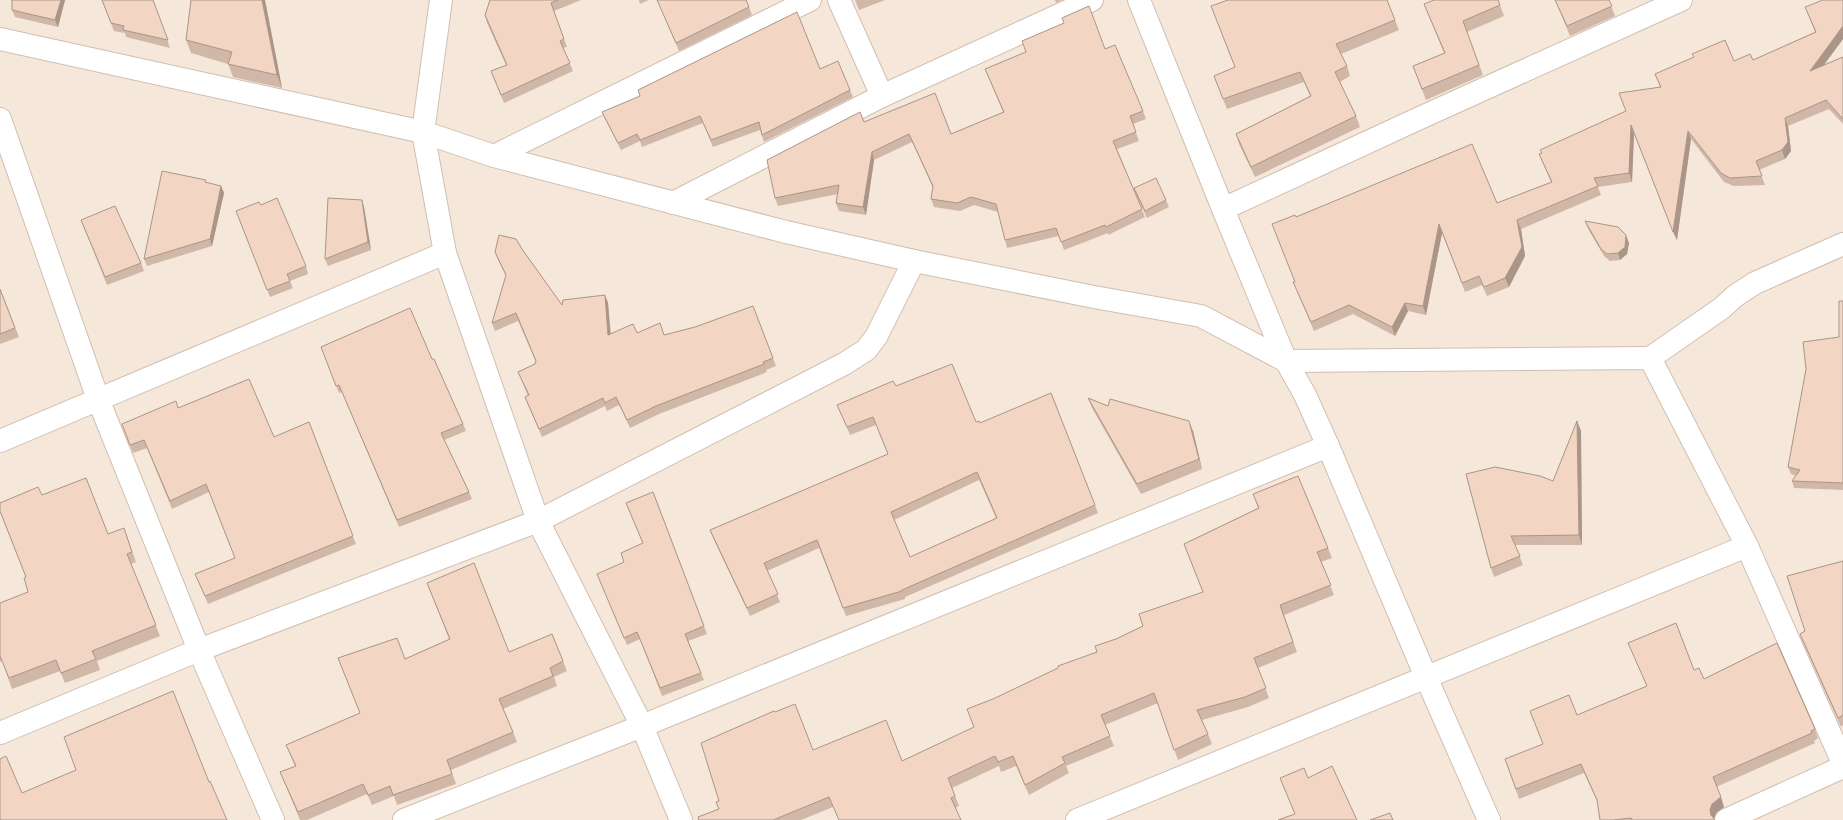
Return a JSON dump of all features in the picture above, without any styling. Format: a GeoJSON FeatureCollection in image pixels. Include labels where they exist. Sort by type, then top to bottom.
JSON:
{"type":"FeatureCollection","features":[{"type":"Feature","properties":{"kind":"street"},"geometry":{"type":"LineString","coordinates":[[441,0],[423,132],[445,253],[538,521],[642,726],[681,820]]}},
{"type":"Feature","properties":{"kind":"street"},"geometry":{"type":"LineString","coordinates":[[494,156],[810,0]]}},
{"type":"Feature","properties":{"kind":"street"},"geometry":{"type":"LineString","coordinates":[[839,0],[882,96]]}},
{"type":"Feature","properties":{"kind":"street"},"geometry":{"type":"LineString","coordinates":[[674,203],[882,96],[1092,0]]}},
{"type":"Feature","properties":{"kind":"street"},"geometry":{"type":"LineString","coordinates":[[1139,0],[1286,361],[1305,395],[1328,446],[1426,677],[1489,820]]}},
{"type":"Feature","properties":{"kind":"street"},"geometry":{"type":"LineString","coordinates":[[1223,209],[1681,0]]}},
{"type":"Feature","properties":{"kind":"street"},"geometry":{"type":"LineString","coordinates":[[0,39],[423,132],[494,156],[786,232],[914,261],[1094,297],[1201,316],[1286,361],[1650,358],[1755,283],[1843,244]]}},
{"type":"Feature","properties":{"kind":"street"},"geometry":{"type":"LineString","coordinates":[[0,119],[6,153],[98,399],[199,650],[273,820]]}},
{"type":"Feature","properties":{"kind":"street"},"geometry":{"type":"LineString","coordinates":[[0,441],[445,253]]}},
{"type":"Feature","properties":{"kind":"street"},"geometry":{"type":"LineString","coordinates":[[0,733],[199,650],[538,521],[857,357],[866,350],[876,337],[914,261]]}},
{"type":"Feature","properties":{"kind":"street"},"geometry":{"type":"LineString","coordinates":[[1650,358],[1747,546],[1843,763]]}},
{"type":"Feature","properties":{"kind":"street"},"geometry":{"type":"LineString","coordinates":[[404,820],[642,726],[1328,446]]}},
{"type":"Feature","properties":{"kind":"street"},"geometry":{"type":"LineString","coordinates":[[1077,820],[1747,546]]}},
{"type":"Feature","properties":{"kind":"street"},"geometry":{"type":"LineString","coordinates":[[1726,820],[1843,767]]}},
{"type":"Feature","properties":{"kind":"shaded area"},"geometry":{"type":"Polygon","coordinates":[[[0,0],[1843,0],[1843,820],[0,820],[0,0]]]}},
{"type":"Feature","properties":{"kind":"building"},"geometry":{"type":"Polygon","coordinates":[[[12,0],[61,0],[55,20],[12,10],[12,0]]]}},
{"type":"Feature","properties":{"kind":"building"},"geometry":{"type":"Polygon","coordinates":[[[102,0],[153,0],[168,40],[123,30],[124,26],[111,23],[102,0]]]}},
{"type":"Feature","properties":{"kind":"building"},"geometry":{"type":"Polygon","coordinates":[[[191,0],[262,0],[277,75],[228,64],[232,52],[186,40],[191,0]]]}},
{"type":"Feature","properties":{"kind":"building"},"geometry":{"type":"Polygon","coordinates":[[[490,0],[558,0],[551,3],[564,39],[560,41],[570,63],[501,95],[491,71],[507,65],[485,15],[490,0]]]}},
{"type":"Feature","properties":{"kind":"building"},"geometry":{"type":"Polygon","coordinates":[[[657,0],[746,0],[749,7],[676,43],[657,0]]]}},
{"type":"Feature","properties":{"kind":"building"},"geometry":{"type":"Polygon","coordinates":[[[1228,0],[1387,0],[1395,20],[1336,44],[1347,66],[1335,72],[1356,116],[1251,167],[1236,134],[1311,96],[1300,72],[1223,99],[1214,76],[1235,67],[1211,6],[1228,0]]]}},
{"type":"Feature","properties":{"kind":"building"},"geometry":{"type":"Polygon","coordinates":[[[1434,0],[1498,0],[1500,5],[1463,21],[1479,65],[1422,89],[1413,66],[1445,53],[1424,4],[1434,0]]]}},
{"type":"Feature","properties":{"kind":"building"},"geometry":{"type":"Polygon","coordinates":[[[1555,0],[1609,0],[1612,6],[1567,26],[1555,0]]]}},
{"type":"Feature","properties":{"kind":"building"},"geometry":{"type":"Polygon","coordinates":[[[1823,0],[1843,0],[1843,26],[1810,71],[1843,57],[1843,119],[1826,100],[1785,118],[1788,142],[1782,150],[1756,161],[1762,176],[1730,178],[1721,173],[1688,131],[1673,232],[1631,125],[1629,173],[1594,178],[1598,186],[1517,220],[1522,247],[1505,278],[1484,287],[1479,276],[1462,283],[1439,224],[1423,306],[1405,303],[1392,327],[1349,305],[1311,322],[1293,282],[1295,282],[1272,224],[1295,215],[1296,217],[1472,144],[1497,203],[1552,182],[1539,154],[1542,153],[1540,150],[1626,111],[1619,93],[1661,87],[1655,74],[1694,57],[1692,54],[1725,40],[1734,61],[1750,54],[1753,60],[1816,32],[1805,7],[1823,0]]]}},
{"type":"Feature","properties":{"kind":"building"},"geometry":{"type":"Polygon","coordinates":[[[1089,6],[1105,49],[1115,45],[1143,111],[1130,116],[1136,132],[1113,141],[1142,209],[1106,227],[1105,225],[1061,242],[1056,228],[1005,240],[996,204],[971,197],[957,203],[931,199],[933,186],[909,134],[872,152],[863,207],[836,203],[839,185],[775,198],[767,160],[860,112],[864,122],[935,93],[951,134],[1004,112],[985,69],[1026,52],[1022,41],[1064,23],[1062,18],[1089,6]]]}},
{"type":"Feature","properties":{"kind":"building"},"geometry":{"type":"Polygon","coordinates":[[[797,12],[820,69],[838,61],[850,90],[762,135],[759,122],[711,140],[700,116],[640,140],[637,134],[618,143],[602,112],[640,96],[638,90],[797,12]]]}},
{"type":"Feature","properties":{"kind":"building"},"geometry":{"type":"Polygon","coordinates":[[[162,171],[206,180],[205,182],[221,186],[210,239],[144,259],[162,171]]]}},
{"type":"Feature","properties":{"kind":"building"},"geometry":{"type":"Polygon","coordinates":[[[1156,178],[1166,200],[1145,211],[1134,188],[1156,178]]]}},
{"type":"Feature","properties":{"kind":"building"},"geometry":{"type":"Polygon","coordinates":[[[277,198],[306,266],[287,274],[290,281],[267,290],[236,211],[259,202],[261,205],[277,198]]]}},
{"type":"Feature","properties":{"kind":"building"},"geometry":{"type":"Polygon","coordinates":[[[328,198],[362,200],[368,242],[325,259],[328,198]]]}},
{"type":"Feature","properties":{"kind":"building"},"geometry":{"type":"Polygon","coordinates":[[[115,206],[141,263],[105,277],[81,220],[115,206]]]}},
{"type":"Feature","properties":{"kind":"building"},"geometry":{"type":"Polygon","coordinates":[[[1585,221],[1618,227],[1626,235],[1625,247],[1618,253],[1607,254],[1601,249],[1585,221]]]}},
{"type":"Feature","properties":{"kind":"building"},"geometry":{"type":"Polygon","coordinates":[[[499,235],[516,239],[562,305],[563,300],[605,295],[608,335],[633,324],[637,333],[660,323],[664,335],[695,327],[753,306],[773,358],[763,362],[764,364],[656,406],[627,420],[616,397],[605,403],[603,398],[539,429],[525,397],[529,395],[518,372],[535,364],[536,361],[516,313],[492,323],[506,275],[495,252],[499,235]]]}},
{"type":"Feature","properties":{"kind":"building"},"geometry":{"type":"Polygon","coordinates":[[[0,289],[15,328],[0,334],[0,289]]]}},
{"type":"Feature","properties":{"kind":"building"},"geometry":{"type":"Polygon","coordinates":[[[1839,301],[1843,301],[1843,483],[1792,481],[1800,470],[1788,467],[1806,369],[1803,342],[1839,337],[1839,301]]]}},
{"type":"Feature","properties":{"kind":"building"},"geometry":{"type":"Polygon","coordinates":[[[410,308],[463,424],[441,433],[469,492],[397,520],[339,385],[336,386],[321,347],[410,308]]]}},
{"type":"Feature","properties":{"kind":"building"},"geometry":{"type":"Polygon","coordinates":[[[952,364],[976,422],[979,421],[980,423],[1051,393],[1095,505],[902,591],[843,608],[817,540],[764,563],[778,594],[747,608],[710,530],[888,454],[873,417],[847,427],[837,405],[893,381],[896,386],[952,364]],[[977,472],[891,512],[910,557],[997,518],[977,472]]]}},
{"type":"Feature","properties":{"kind":"building"},"geometry":{"type":"Polygon","coordinates":[[[249,379],[274,437],[309,422],[353,536],[205,596],[195,574],[235,558],[206,484],[170,501],[144,440],[130,445],[122,424],[176,401],[178,408],[249,379]]]}},
{"type":"Feature","properties":{"kind":"building"},"geometry":{"type":"Polygon","coordinates":[[[1088,398],[1108,406],[1110,399],[1189,421],[1199,459],[1137,484],[1088,398]]]}},
{"type":"Feature","properties":{"kind":"building"},"geometry":{"type":"Polygon","coordinates":[[[1577,421],[1579,535],[1511,536],[1520,556],[1491,568],[1466,474],[1495,467],[1540,476],[1553,481],[1577,421]]]}},
{"type":"Feature","properties":{"kind":"building"},"geometry":{"type":"Polygon","coordinates":[[[1298,476],[1328,548],[1317,552],[1331,585],[1280,605],[1293,642],[1254,658],[1266,688],[1245,697],[1197,710],[1208,734],[1174,750],[1154,693],[1101,715],[1110,736],[1062,757],[1065,763],[1025,785],[1013,756],[998,762],[995,756],[948,778],[955,796],[951,798],[961,820],[839,820],[829,797],[773,820],[699,820],[698,817],[719,809],[716,802],[719,801],[701,743],[774,711],[775,712],[795,704],[813,750],[886,720],[902,761],[974,727],[967,709],[993,699],[1058,668],[1058,666],[1097,652],[1095,646],[1116,639],[1143,626],[1139,614],[1203,592],[1184,544],[1259,508],[1253,494],[1298,476]]]}},
{"type":"Feature","properties":{"kind":"building"},"geometry":{"type":"Polygon","coordinates":[[[86,478],[108,534],[124,528],[132,552],[127,554],[156,625],[92,651],[96,659],[61,673],[56,660],[9,678],[0,656],[0,603],[28,592],[24,578],[26,577],[0,511],[0,503],[38,487],[42,495],[86,478]]]}},
{"type":"Feature","properties":{"kind":"building"},"geometry":{"type":"Polygon","coordinates":[[[653,492],[704,626],[685,634],[701,673],[660,688],[637,632],[624,638],[597,574],[624,562],[621,553],[643,543],[626,503],[653,492]]]}},
{"type":"Feature","properties":{"kind":"building"},"geometry":{"type":"Polygon","coordinates":[[[1843,561],[1843,715],[1838,718],[1800,634],[1805,631],[1787,576],[1843,561]]]}},
{"type":"Feature","properties":{"kind":"building"},"geometry":{"type":"Polygon","coordinates":[[[474,563],[509,652],[552,634],[563,661],[550,668],[553,676],[499,699],[513,732],[447,760],[452,774],[393,795],[390,786],[368,795],[363,784],[298,812],[280,772],[296,766],[286,745],[360,713],[338,658],[397,638],[405,659],[450,639],[427,583],[474,563]]]}},
{"type":"Feature","properties":{"kind":"building"},"geometry":{"type":"Polygon","coordinates":[[[1676,623],[1694,670],[1699,668],[1704,679],[1777,643],[1815,729],[1811,731],[1812,733],[1713,777],[1721,797],[1712,804],[1710,810],[1711,815],[1715,820],[1632,820],[1631,818],[1600,820],[1597,800],[1581,764],[1516,789],[1505,759],[1543,744],[1530,711],[1569,695],[1577,715],[1647,686],[1628,643],[1676,623]]]}},
{"type":"Feature","properties":{"kind":"building"},"geometry":{"type":"Polygon","coordinates":[[[173,691],[209,782],[210,781],[227,820],[0,820],[0,759],[6,756],[22,793],[76,770],[64,737],[173,691]]]}},
{"type":"Feature","properties":{"kind":"building"},"geometry":{"type":"Polygon","coordinates":[[[1332,766],[1357,820],[1278,820],[1295,814],[1280,778],[1304,768],[1308,778],[1332,766]]]}},
{"type":"Feature","properties":{"kind":"building"},"geometry":{"type":"Polygon","coordinates":[[[1390,813],[1393,820],[1370,820],[1390,813]]]}}]}
